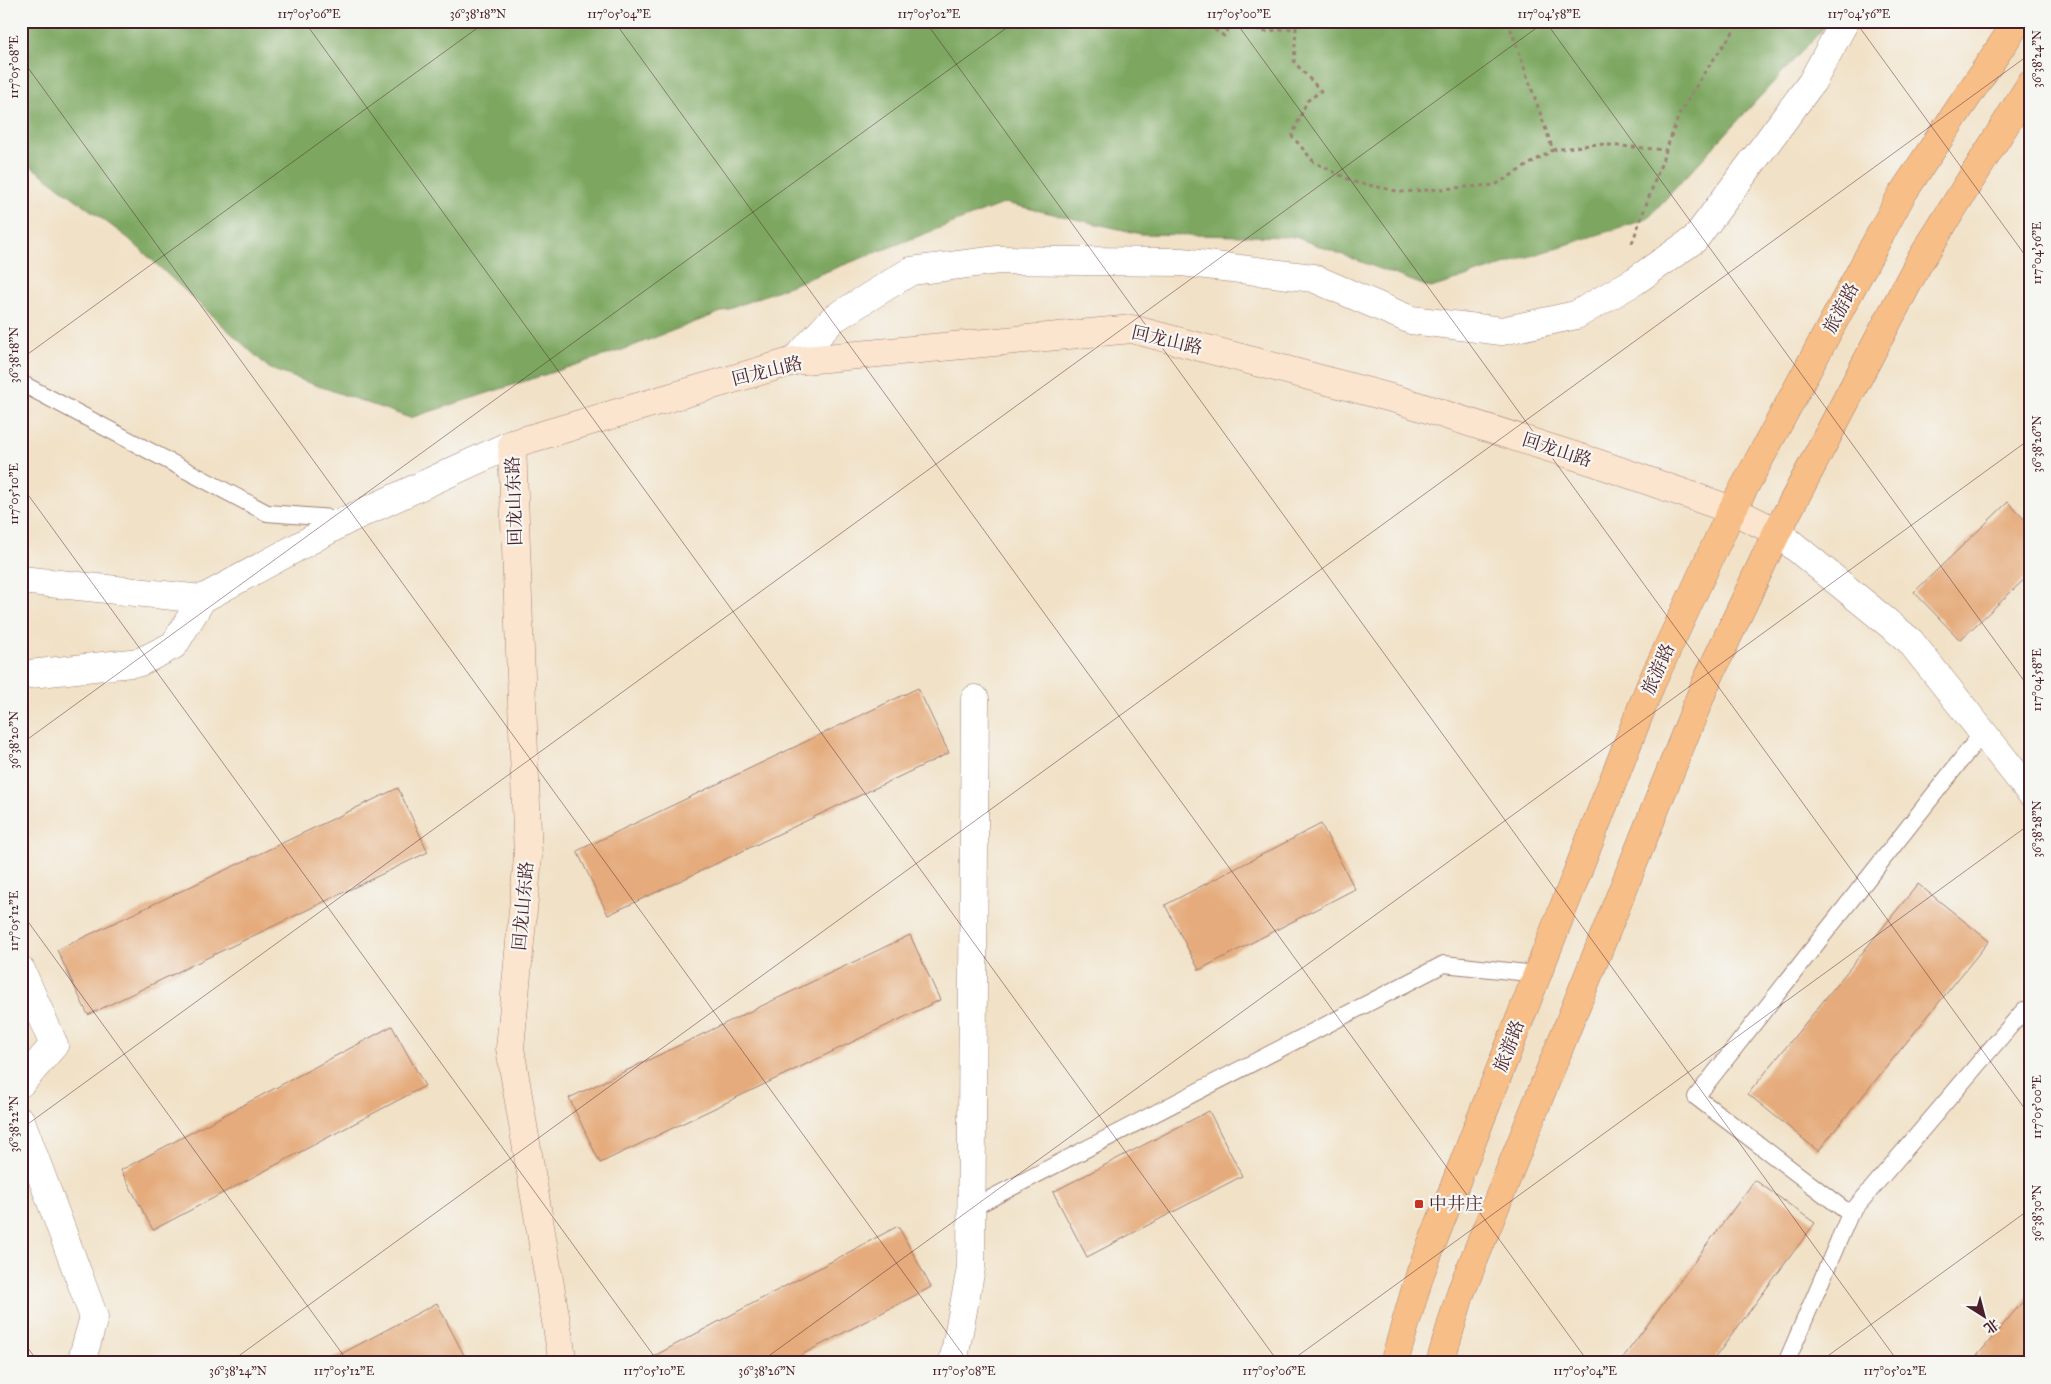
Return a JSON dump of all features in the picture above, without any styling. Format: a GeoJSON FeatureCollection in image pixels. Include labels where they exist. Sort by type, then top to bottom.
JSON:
{"type":"FeatureCollection","features":[{"type":"Feature","properties":{"kind":"main road","name":"旅游路"},"geometry":{"type":"LineString","coordinates":[[1394,1363],[1420,1274],[1651,684],[1732,510],[1902,194],[2018,21]]}},
{"type":"Feature","properties":{"kind":"main road"},"geometry":{"type":"LineString","coordinates":[[1440,1363],[1460,1292],[1701,694],[1777,532],[1918,264],[2030,85]]}},
{"type":"Feature","properties":{"kind":"street"},"geometry":{"type":"LineString","coordinates":[[794,361],[833,319],[911,271],[998,260],[1182,262],[1313,278],[1411,320],[1502,331],[1576,315],[1635,280],[1695,239],[1812,82],[1845,21]]}},
{"type":"Feature","properties":{"kind":"street","name":"回龙山路"},"geometry":{"type":"LineString","coordinates":[[512,444],[794,361],[1132,329],[1399,400],[1597,463],[1732,510],[1777,532]]}},
{"type":"Feature","properties":{"kind":"street"},"geometry":{"type":"LineString","coordinates":[[21,675],[140,662],[174,645],[202,599],[349,519],[512,444]]}},
{"type":"Feature","properties":{"kind":"street","name":"回龙山东路"},"geometry":{"type":"LineString","coordinates":[[512,444],[528,857],[510,1048],[563,1363]]}},
{"type":"Feature","properties":{"kind":"street"},"geometry":{"type":"LineString","coordinates":[[1777,532],[1910,641],[2030,792]]}},
{"type":"Feature","properties":{"kind":"street"},"geometry":{"type":"LineString","coordinates":[[21,580],[202,599]]}},
{"type":"Feature","properties":{"kind":"street"},"geometry":{"type":"LineString","coordinates":[[953,1363],[971,1268],[975,699]]}},
{"type":"Feature","properties":{"kind":"street"},"geometry":{"type":"LineString","coordinates":[[21,970],[54,1045],[21,1083]]}},
{"type":"Feature","properties":{"kind":"street"},"geometry":{"type":"LineString","coordinates":[[21,1121],[94,1317],[81,1363]]}},
{"type":"Feature","properties":{"kind":"lane"},"geometry":{"type":"LineString","coordinates":[[21,383],[267,513],[349,519]]}},
{"type":"Feature","properties":{"kind":"lane"},"geometry":{"type":"LineString","coordinates":[[1850,1214],[1696,1096],[1983,732]]}},
{"type":"Feature","properties":{"kind":"lane"},"geometry":{"type":"LineString","coordinates":[[972,1208],[1444,964],[1537,974]]}},
{"type":"Feature","properties":{"kind":"lane"},"geometry":{"type":"LineString","coordinates":[[1786,1363],[1850,1214],[2024,1010],[2030,1015]]}},
{"type":"Feature","properties":{"kind":"path"},"geometry":{"type":"LineString","coordinates":[[1201,21],[1224,36],[1232,21]]}},
{"type":"Feature","properties":{"kind":"path"},"geometry":{"type":"LineString","coordinates":[[1253,21],[1261,32],[1296,28],[1294,62],[1321,91],[1307,101],[1292,136],[1314,162],[1354,182],[1402,192],[1495,185],[1553,150],[1597,144],[1666,150]]}},
{"type":"Feature","properties":{"kind":"path"},"geometry":{"type":"LineString","coordinates":[[1508,21],[1553,150]]}},
{"type":"Feature","properties":{"kind":"path"},"geometry":{"type":"LineString","coordinates":[[1635,280],[1630,249],[1679,115],[1704,73],[1741,21]]}},
{"type":"Feature","properties":{"kind":"green space"},"geometry":{"type":"Polygon","coordinates":[[[21,21],[1830,21],[1647,219],[1431,288],[1295,237],[1141,234],[1005,203],[625,349],[410,418],[270,369],[128,238],[21,159],[21,21]]]}},
{"type":"Feature","properties":{"kind":"building"},"geometry":{"type":"Polygon","coordinates":[[[2008,502],[2030,525],[2030,574],[1960,640],[1914,592],[2008,502]]]}},
{"type":"Feature","properties":{"kind":"building"},"geometry":{"type":"Polygon","coordinates":[[[918,688],[949,753],[608,915],[577,851],[918,688]]]}},
{"type":"Feature","properties":{"kind":"building"},"geometry":{"type":"Polygon","coordinates":[[[398,788],[428,852],[88,1015],[57,950],[398,788]]]}},
{"type":"Feature","properties":{"kind":"building"},"geometry":{"type":"Polygon","coordinates":[[[1321,824],[1355,889],[1199,970],[1165,905],[1321,824]]]}},
{"type":"Feature","properties":{"kind":"building"},"geometry":{"type":"Polygon","coordinates":[[[1918,884],[1989,941],[1818,1151],[1748,1094],[1918,884]]]}},
{"type":"Feature","properties":{"kind":"building"},"geometry":{"type":"Polygon","coordinates":[[[910,935],[940,1000],[600,1163],[569,1098],[910,935]]]}},
{"type":"Feature","properties":{"kind":"building"},"geometry":{"type":"Polygon","coordinates":[[[392,1026],[425,1086],[153,1230],[121,1170],[392,1026]]]}},
{"type":"Feature","properties":{"kind":"building"},"geometry":{"type":"Polygon","coordinates":[[[1209,1111],[1242,1176],[1087,1257],[1053,1192],[1209,1111]]]}},
{"type":"Feature","properties":{"kind":"building"},"geometry":{"type":"Polygon","coordinates":[[[1755,1180],[1815,1223],[1711,1363],[1619,1363],[1755,1180]]]}},
{"type":"Feature","properties":{"kind":"building"},"geometry":{"type":"Polygon","coordinates":[[[898,1226],[931,1287],[786,1363],[641,1363],[898,1226]]]}},
{"type":"Feature","properties":{"kind":"building"},"geometry":{"type":"Polygon","coordinates":[[[2030,1293],[2030,1363],[1971,1363],[2030,1293]]]}},
{"type":"Feature","properties":{"kind":"building"},"geometry":{"type":"Polygon","coordinates":[[[437,1303],[468,1363],[324,1363],[437,1303]]]}},
{"type":"Feature","properties":{"kind":"place","name":"中井庄"},"geometry":{"type":"Point","coordinates":[1419,1204]}}]}
